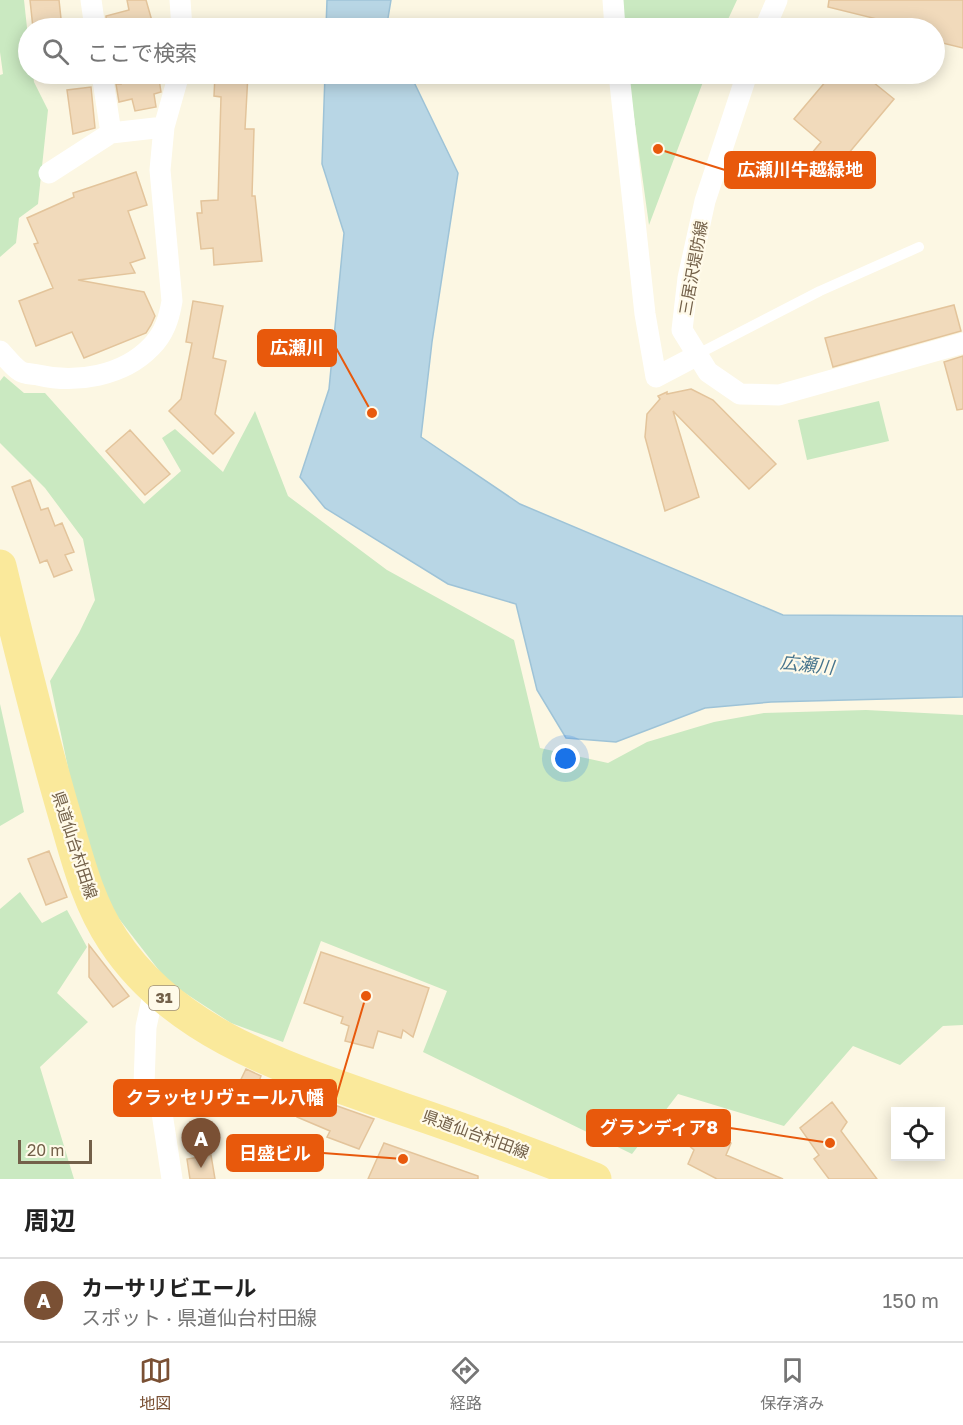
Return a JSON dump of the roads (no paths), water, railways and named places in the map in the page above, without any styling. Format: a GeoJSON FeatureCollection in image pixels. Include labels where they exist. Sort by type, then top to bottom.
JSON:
{"type":"FeatureCollection","features":[{"type":"Feature","properties":{"kind":"main road","name":"県道仙台村田線"},"geometry":{"type":"LineString","coordinates":[[0,566],[38,724],[88,893],[113,941],[154,990],[202,1026],[277,1064],[523,1150],[595,1179]]}},
{"type":"Feature","properties":{"kind":"street"},"geometry":{"type":"LineString","coordinates":[[91,0],[94,18]]}},
{"type":"Feature","properties":{"kind":"street"},"geometry":{"type":"LineString","coordinates":[[180,0],[181,18]]}},
{"type":"Feature","properties":{"kind":"street"},"geometry":{"type":"LineString","coordinates":[[613,0],[614,18]]}},
{"type":"Feature","properties":{"kind":"street"},"geometry":{"type":"LineString","coordinates":[[769,18],[777,0]]}},
{"type":"Feature","properties":{"kind":"street"},"geometry":{"type":"LineString","coordinates":[[104,84],[111,133]]}},
{"type":"Feature","properties":{"kind":"street"},"geometry":{"type":"LineString","coordinates":[[0,351],[20,371],[56,380],[96,377],[136,358],[151,348],[163,333],[172,301],[160,170],[164,127],[176,84]]}},
{"type":"Feature","properties":{"kind":"street"},"geometry":{"type":"LineString","coordinates":[[620,84],[644,302],[656,377],[696,356]]}},
{"type":"Feature","properties":{"kind":"street","name":"三居沢堤防線"},"geometry":{"type":"LineString","coordinates":[[744,84],[705,201],[688,278],[682,330],[708,372],[740,393],[779,395],[963,343]]}},
{"type":"Feature","properties":{"kind":"street"},"geometry":{"type":"LineString","coordinates":[[49,173],[111,133],[164,127]]}},
{"type":"Feature","properties":{"kind":"street"},"geometry":{"type":"LineString","coordinates":[[154,990],[146,1027],[144,1085],[162,1113],[172,1179]]}},
{"type":"Feature","properties":{"kind":"lane"},"geometry":{"type":"LineString","coordinates":[[696,356],[820,291],[919,247]]}},
{"type":"Feature","properties":{"kind":"water"},"geometry":{"type":"Polygon","coordinates":[[[327,0],[391,0],[388,18],[326,18],[327,0]]]}},
{"type":"Feature","properties":{"kind":"water","name":"広瀬川"},"geometry":{"type":"Polygon","coordinates":[[[325,84],[415,84],[458,173],[432,342],[421,437],[520,504],[783,615],[963,616],[963,697],[771,702],[705,708],[616,742],[566,738],[537,690],[516,604],[448,584],[325,508],[300,477],[329,389],[344,233],[322,164],[325,84]]]}},
{"type":"Feature","properties":{"kind":"place","name":"広瀬川牛越緑地"},"geometry":{"type":"Point","coordinates":[658,149]}},
{"type":"Feature","properties":{"kind":"place","name":"広瀬川"},"geometry":{"type":"Point","coordinates":[372,413]}},
{"type":"Feature","properties":{"kind":"place","name":"クラッセリヴェール八幡"},"geometry":{"type":"Point","coordinates":[366,996]}},
{"type":"Feature","properties":{"kind":"place","name":"グランディア8"},"geometry":{"type":"Point","coordinates":[830,1143]}},
{"type":"Feature","properties":{"kind":"place","name":"日盛ビル"},"geometry":{"type":"Point","coordinates":[403,1159]}},
{"type":"Feature","properties":{"kind":"place","name":"カーサリビエール"},"geometry":{"type":"Point","coordinates":[201,1168]}}]}
